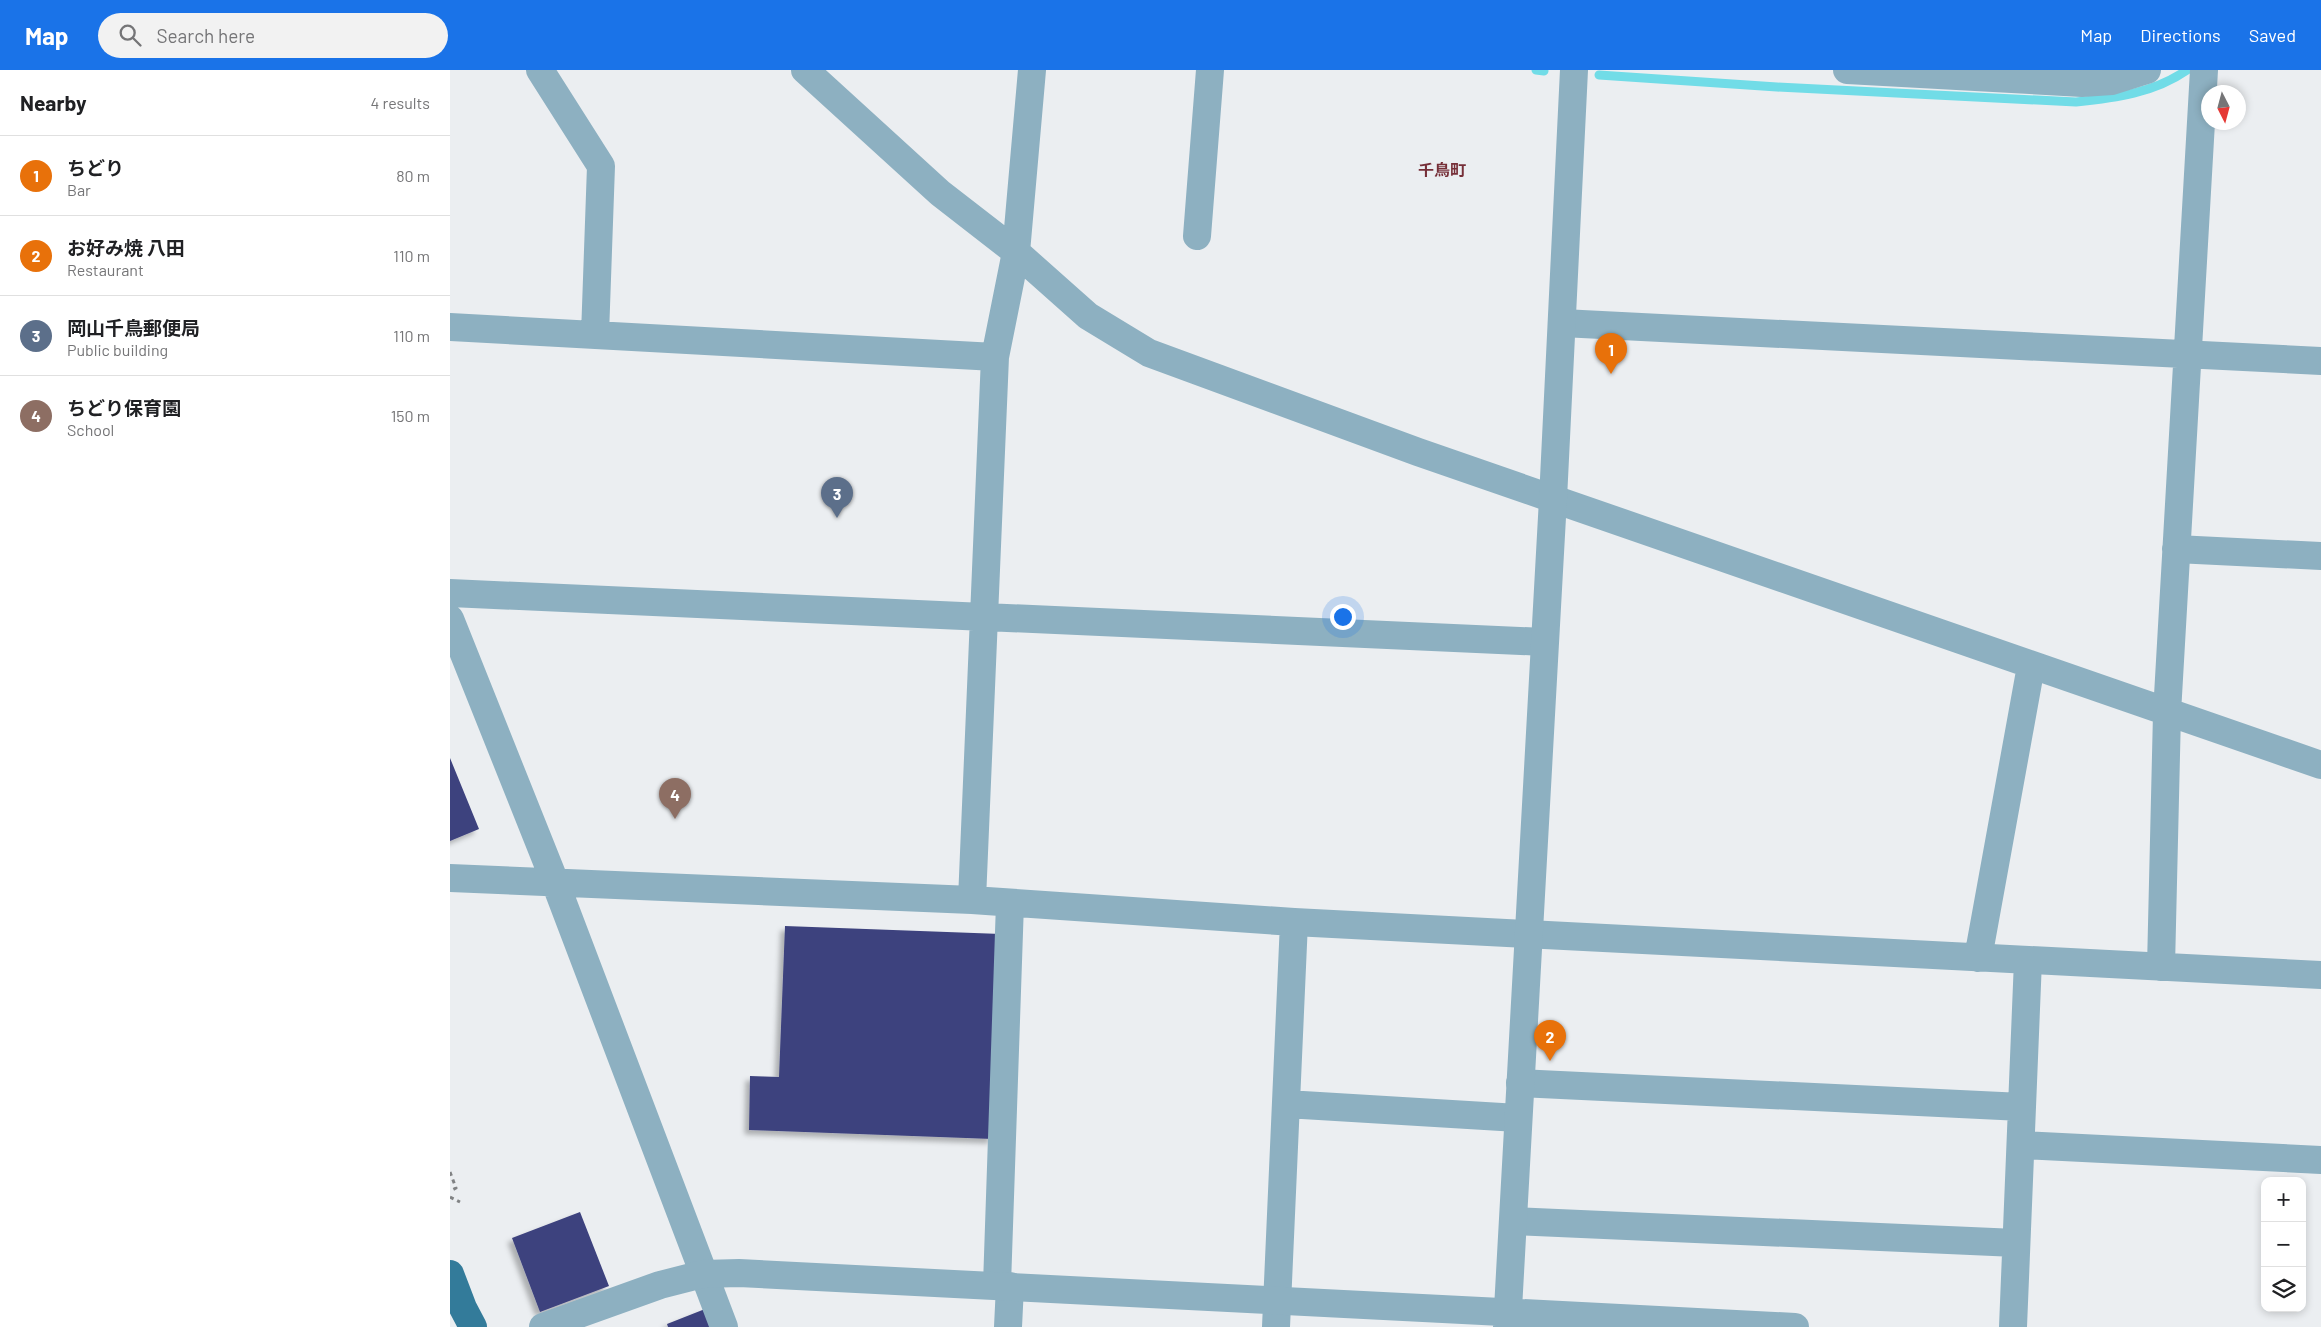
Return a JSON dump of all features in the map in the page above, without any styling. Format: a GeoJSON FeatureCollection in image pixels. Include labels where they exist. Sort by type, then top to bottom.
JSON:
{"type":"FeatureCollection","features":[{"type":"Feature","properties":{"kind":"main road"},"geometry":{"type":"LineString","coordinates":[[450,1274],[462,1315]]}},
{"type":"Feature","properties":{"kind":"street"},"geometry":{"type":"LineString","coordinates":[[540,70],[600,166],[594,335]]}},
{"type":"Feature","properties":{"kind":"street"},"geometry":{"type":"LineString","coordinates":[[805,70],[940,193],[1016,252],[1088,316],[1149,353],[1418,452],[2321,765]]}},
{"type":"Feature","properties":{"kind":"street"},"geometry":{"type":"LineString","coordinates":[[972,900],[995,357],[1016,252],[1032,70]]}},
{"type":"Feature","properties":{"kind":"street"},"geometry":{"type":"LineString","coordinates":[[1197,236],[1210,70]]}},
{"type":"Feature","properties":{"kind":"street"},"geometry":{"type":"LineString","coordinates":[[1508,1319],[1553,498],[1574,70]]}},
{"type":"Feature","properties":{"kind":"street"},"geometry":{"type":"LineString","coordinates":[[1847,70],[2082,83],[2112,81],[2147,70]]}},
{"type":"Feature","properties":{"kind":"street"},"geometry":{"type":"LineString","coordinates":[[2161,967],[2167,713],[2186,356],[2204,70]]}},
{"type":"Feature","properties":{"kind":"street"},"geometry":{"type":"LineString","coordinates":[[1562,323],[2186,356],[2321,361]]}},
{"type":"Feature","properties":{"kind":"street"},"geometry":{"type":"LineString","coordinates":[[450,327],[995,357]]}},
{"type":"Feature","properties":{"kind":"street"},"geometry":{"type":"LineString","coordinates":[[2176,549],[2321,556]]}},
{"type":"Feature","properties":{"kind":"street"},"geometry":{"type":"LineString","coordinates":[[450,592],[1544,642]]}},
{"type":"Feature","properties":{"kind":"street"},"geometry":{"type":"LineString","coordinates":[[450,619],[555,882],[724,1327]]}},
{"type":"Feature","properties":{"kind":"street"},"geometry":{"type":"LineString","coordinates":[[1978,958],[2031,666]]}},
{"type":"Feature","properties":{"kind":"street"},"geometry":{"type":"LineString","coordinates":[[450,878],[972,900],[1294,922],[2321,976]]}},
{"type":"Feature","properties":{"kind":"street"},"geometry":{"type":"LineString","coordinates":[[1008,1327],[1004,1285],[1010,902]]}},
{"type":"Feature","properties":{"kind":"street"},"geometry":{"type":"LineString","coordinates":[[1276,1327],[1294,922]]}},
{"type":"Feature","properties":{"kind":"street"},"geometry":{"type":"LineString","coordinates":[[2013,1327],[2028,960]]}},
{"type":"Feature","properties":{"kind":"street"},"geometry":{"type":"LineString","coordinates":[[1520,1083],[2022,1106]]}},
{"type":"Feature","properties":{"kind":"street"},"geometry":{"type":"LineString","coordinates":[[1286,1104],[1518,1118]]}},
{"type":"Feature","properties":{"kind":"street"},"geometry":{"type":"LineString","coordinates":[[2021,1145],[2321,1160]]}},
{"type":"Feature","properties":{"kind":"street"},"geometry":{"type":"LineString","coordinates":[[1514,1221],[2016,1243]]}},
{"type":"Feature","properties":{"kind":"street"},"geometry":{"type":"LineString","coordinates":[[543,1327],[660,1285],[703,1274],[785,1274],[1278,1300],[1508,1319],[1795,1327]]}},
{"type":"Feature","properties":{"kind":"path"},"geometry":{"type":"LineString","coordinates":[[450,1172],[456,1188],[450,1191]]}},
{"type":"Feature","properties":{"kind":"path"},"geometry":{"type":"LineString","coordinates":[[450,1197],[460,1202]]}},
{"type":"Feature","properties":{"kind":"building"},"geometry":{"type":"Polygon","coordinates":[[[450,758],[479,829],[450,841],[450,758]]]}},
{"type":"Feature","properties":{"kind":"building"},"geometry":{"type":"Polygon","coordinates":[[[785,926],[1001,934],[993,1139],[749,1130],[750,1076],[779,1077],[785,926]]]}},
{"type":"Feature","properties":{"kind":"building"},"geometry":{"type":"Polygon","coordinates":[[[580,1212],[609,1286],[540,1312],[512,1238],[580,1212]]]}},
{"type":"Feature","properties":{"kind":"building"},"geometry":{"type":"Polygon","coordinates":[[[705,1309],[712,1327],[668,1327],[667,1324],[705,1309]]]}},
{"type":"Feature","properties":{"kind":"waterway"},"geometry":{"type":"LineString","coordinates":[[1536,70],[1544,71]]}},
{"type":"Feature","properties":{"kind":"waterway"},"geometry":{"type":"LineString","coordinates":[[1599,75],[1777,87],[2076,102],[2105,99],[2148,89],[2187,70]]}},
{"type":"Feature","properties":{"kind":"place","name":"ちどり"},"geometry":{"type":"Point","coordinates":[1611,374]}},
{"type":"Feature","properties":{"kind":"place","name":"岡山千鳥郵便局"},"geometry":{"type":"Point","coordinates":[837,518]}},
{"type":"Feature","properties":{"kind":"place","name":"ちどり保育園"},"geometry":{"type":"Point","coordinates":[675,819]}},
{"type":"Feature","properties":{"kind":"place","name":"お好み焼 八田"},"geometry":{"type":"Point","coordinates":[1550,1061]}},
{"type":"Feature","properties":{"kind":"district","name":"千鳥町"},"geometry":{"type":"Point","coordinates":[1442,170]}}]}
